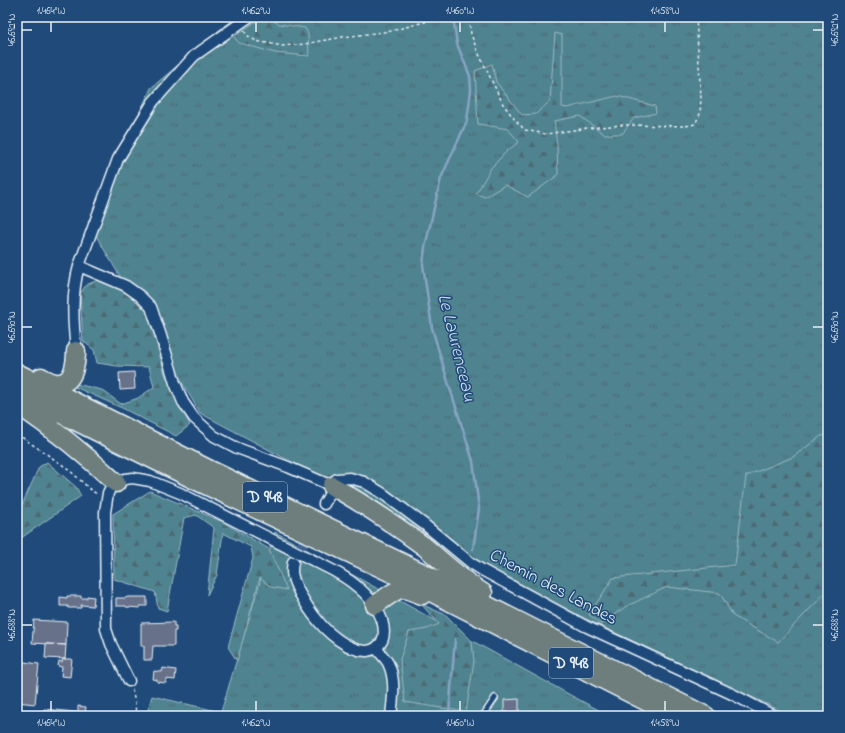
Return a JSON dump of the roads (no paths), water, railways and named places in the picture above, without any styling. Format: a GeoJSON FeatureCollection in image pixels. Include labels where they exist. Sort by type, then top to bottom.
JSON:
{"type":"FeatureCollection","features":[{"type":"Feature","properties":{"kind":"highway"},"geometry":{"type":"LineString","coordinates":[[17,365],[59,384],[63,383],[70,377],[76,358],[76,351]]}},
{"type":"Feature","properties":{"kind":"highway","name":"D 948"},"geometry":{"type":"LineString","coordinates":[[17,373],[210,470],[514,618],[706,716]]}},
{"type":"Feature","properties":{"kind":"highway","name":"D 948"},"geometry":{"type":"LineString","coordinates":[[17,392],[195,480],[467,610],[675,716]]}},
{"type":"Feature","properties":{"kind":"highway"},"geometry":{"type":"LineString","coordinates":[[17,404],[85,455],[116,483]]}},
{"type":"Feature","properties":{"kind":"highway"},"geometry":{"type":"LineString","coordinates":[[332,486],[364,504],[432,553],[464,580],[506,606],[514,618]]}},
{"type":"Feature","properties":{"kind":"highway"},"geometry":{"type":"LineString","coordinates":[[375,606],[398,590],[403,589],[450,609],[467,610]]}},
{"type":"Feature","properties":{"kind":"street"},"geometry":{"type":"LineString","coordinates":[[76,351],[73,306],[75,279],[118,159],[153,102],[194,56],[249,17]]}},
{"type":"Feature","properties":{"kind":"street"},"geometry":{"type":"LineString","coordinates":[[79,266],[126,286],[140,296],[151,307],[175,383],[183,402],[194,418],[214,436],[237,448],[288,467],[332,486],[332,490],[324,504]]}},
{"type":"Feature","properties":{"kind":"street"},"geometry":{"type":"LineString","coordinates":[[129,681],[111,644],[106,629],[105,512],[108,493],[111,487],[116,483],[125,479],[133,478],[150,481],[180,494],[334,570],[347,578],[360,589],[375,606],[380,614],[383,624],[384,631],[381,643],[376,648],[368,651],[353,648],[345,644],[326,629],[309,609],[296,585],[292,570],[293,562]]}},
{"type":"Feature","properties":{"kind":"street","name":"Chemin des Landes"},"geometry":{"type":"LineString","coordinates":[[332,486],[333,482],[337,479],[350,478],[364,482],[425,526],[470,563],[482,570],[585,626],[732,694],[774,716]]}},
{"type":"Feature","properties":{"kind":"street"},"geometry":{"type":"LineString","coordinates":[[376,648],[387,661],[391,670],[394,696],[392,716]]}},
{"type":"Feature","properties":{"kind":"lane"},"geometry":{"type":"LineString","coordinates":[[482,716],[495,698]]}},
{"type":"Feature","properties":{"kind":"waterway","name":"Le Laurenceau"},"geometry":{"type":"LineString","coordinates":[[453,17],[457,44],[470,76],[471,90],[467,121],[441,178],[425,247],[423,265],[432,328],[473,461],[479,509],[473,549]]}},
{"type":"Feature","properties":{"kind":"waterway","name":"Le Laurenceau"},"geometry":{"type":"LineString","coordinates":[[449,714],[455,639]]}},
{"type":"Feature","properties":{"kind":"tunnel"},"geometry":{"type":"LineString","coordinates":[[293,562],[324,504]]}}]}
